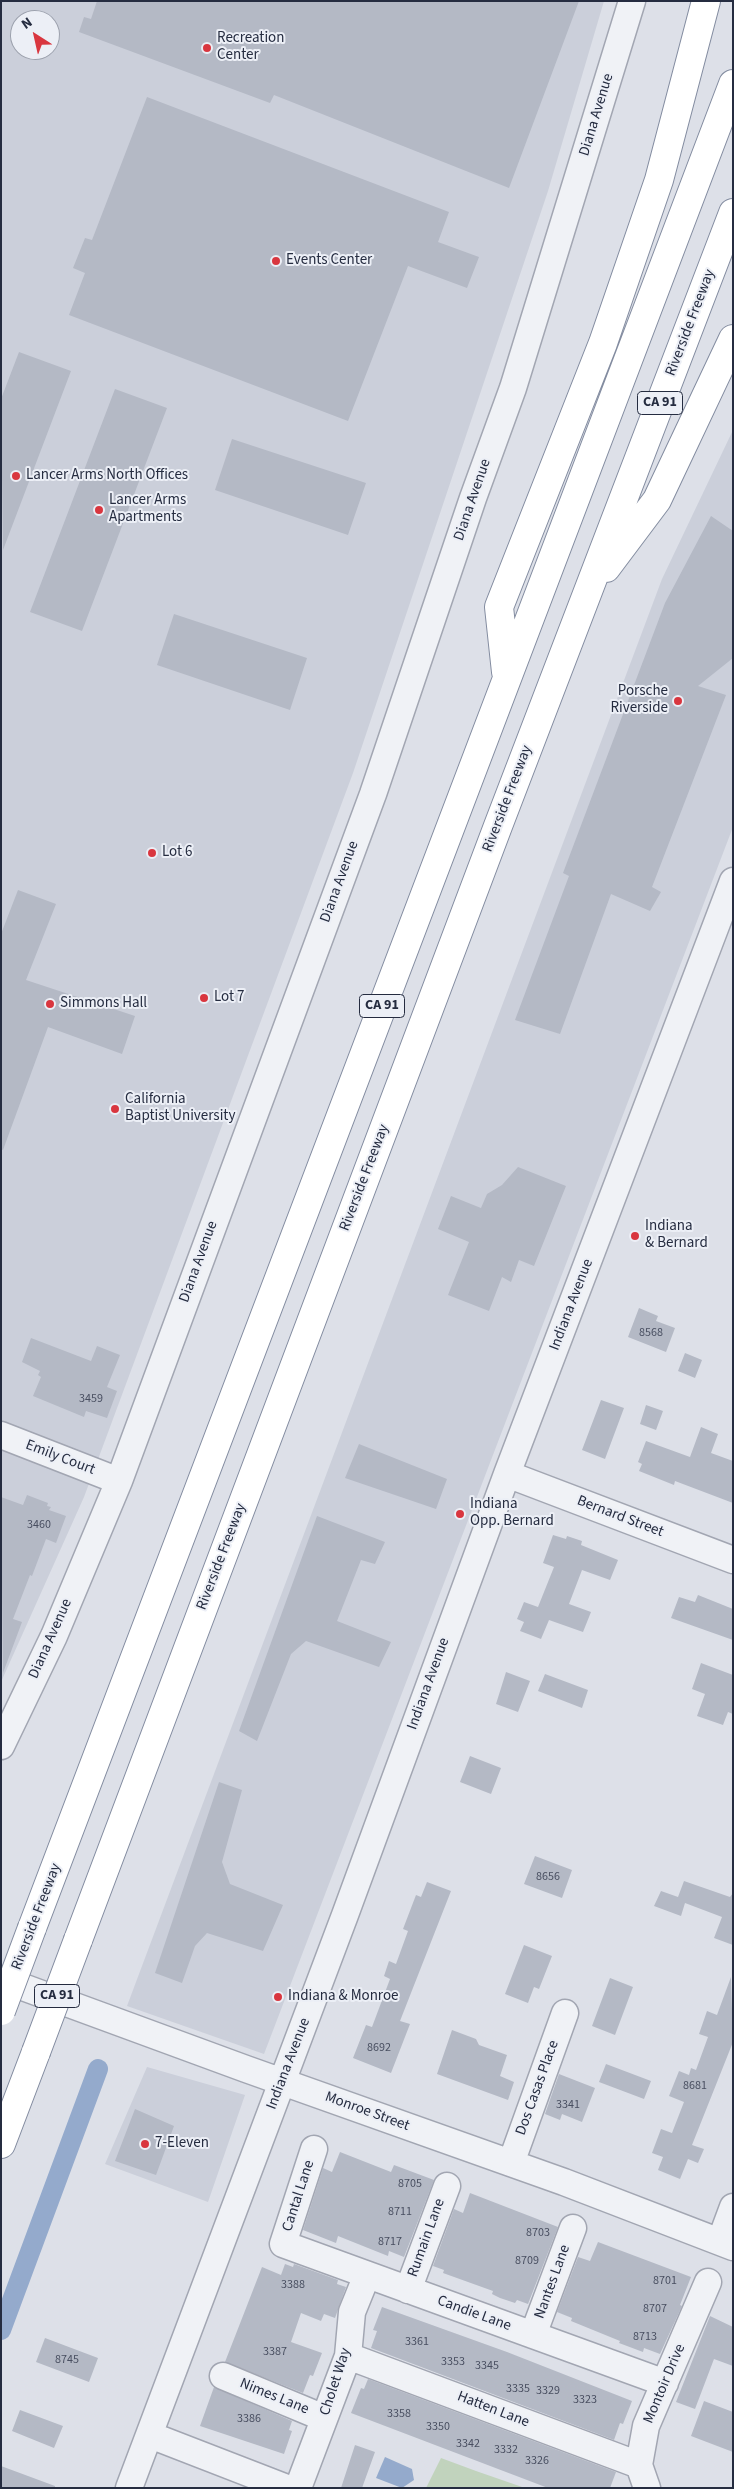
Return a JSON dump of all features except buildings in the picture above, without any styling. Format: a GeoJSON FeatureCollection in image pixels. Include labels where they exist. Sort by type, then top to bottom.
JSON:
{"type":"FeatureCollection","features":[{"type":"Feature","properties":{"kind":"highway"},"geometry":{"type":"LineString","coordinates":[[507,677],[499,607],[603,343],[659,180],[706,1]]}},
{"type":"Feature","properties":{"kind":"highway","name":"Riverside Freeway"},"geometry":{"type":"LineString","coordinates":[[1,2010],[733,84]]}},
{"type":"Feature","properties":{"kind":"highway","name":"Riverside Freeway"},"geometry":{"type":"LineString","coordinates":[[1,2144],[587,593],[733,213]]}},
{"type":"Feature","properties":{"kind":"highway"},"geometry":{"type":"LineString","coordinates":[[587,593],[657,500],[733,339]]}},
{"type":"Feature","properties":{"kind":"street","name":"Diana Avenue"},"geometry":{"type":"LineString","coordinates":[[1,1746],[10,1706],[54,1636],[119,1481],[373,794],[473,498],[513,388],[632,1]]}},
{"type":"Feature","properties":{"kind":"street","name":"Indiana Avenue"},"geometry":{"type":"LineString","coordinates":[[129,2488],[283,2082],[507,1474],[733,882]]}},
{"type":"Feature","properties":{"kind":"street","name":"Emily Court"},"geometry":{"type":"LineString","coordinates":[[1,1435],[119,1481]]}},
{"type":"Feature","properties":{"kind":"street","name":"Bernard Street"},"geometry":{"type":"LineString","coordinates":[[507,1474],[733,1560]]}},
{"type":"Feature","properties":{"kind":"street","name":"Monroe Street"},"geometry":{"type":"LineString","coordinates":[[1,1979],[511,2163],[726,2244]]}},
{"type":"Feature","properties":{"kind":"street","name":"Dos Casas Place"},"geometry":{"type":"LineString","coordinates":[[511,2163],[565,2013]]}},
{"type":"Feature","properties":{"kind":"street","name":"Cantal Lane"},"geometry":{"type":"LineString","coordinates":[[283,2244],[314,2149]]}},
{"type":"Feature","properties":{"kind":"street","name":"Rumain Lane"},"geometry":{"type":"LineString","coordinates":[[408,2290],[447,2186]]}},
{"type":"Feature","properties":{"kind":"street"},"geometry":{"type":"LineString","coordinates":[[726,2244],[733,2208]]}},
{"type":"Feature","properties":{"kind":"street","name":"Nantes Lane"},"geometry":{"type":"LineString","coordinates":[[534,2335],[572,2228]]}},
{"type":"Feature","properties":{"kind":"street","name":"Candie Lane"},"geometry":{"type":"LineString","coordinates":[[283,2244],[665,2383]]}},
{"type":"Feature","properties":{"kind":"street","name":"Cholet Way"},"geometry":{"type":"LineString","coordinates":[[298,2488],[348,2356],[352,2312],[367,2275]]}},
{"type":"Feature","properties":{"kind":"street","name":"Montoir Drive"},"geometry":{"type":"LineString","coordinates":[[643,2476],[646,2426],[708,2282]]}},
{"type":"Feature","properties":{"kind":"street","name":"Hatten Lane"},"geometry":{"type":"LineString","coordinates":[[348,2356],[643,2476]]}},
{"type":"Feature","properties":{"kind":"street","name":"Nimes Lane"},"geometry":{"type":"LineString","coordinates":[[223,2376],[324,2418]]}},
{"type":"Feature","properties":{"kind":"street"},"geometry":{"type":"LineString","coordinates":[[150,2435],[288,2488]]}},
{"type":"Feature","properties":{"kind":"shaded area","name":"California Baptist University"},"geometry":{"type":"Polygon","coordinates":[[[1,1],[604,1],[548,191],[353,773],[84,1497],[1,1682],[1,1]]]}},
{"type":"Feature","properties":{"kind":"shaded area"},"geometry":{"type":"Polygon","coordinates":[[[733,430],[733,827],[264,2054],[127,2006],[662,579],[733,430]]]}},
{"type":"Feature","properties":{"kind":"shaded area"},"geometry":{"type":"Polygon","coordinates":[[[147,2067],[245,2095],[208,2202],[105,2164],[147,2067]]]}},
{"type":"Feature","properties":{"kind":"green space"},"geometry":{"type":"Polygon","coordinates":[[[441,2458],[476,2471],[525,2488],[426,2488],[441,2458]]]}},
{"type":"Feature","properties":{"kind":"water"},"geometry":{"type":"Polygon","coordinates":[[[385,2457],[412,2469],[414,2480],[402,2488],[376,2478],[385,2457]]]}},
{"type":"Feature","properties":{"kind":"waterway"},"geometry":{"type":"LineString","coordinates":[[1,2330],[98,2069]]}},
{"type":"Feature","properties":{"kind":"place","name":"Recreation Center"},"geometry":{"type":"Point","coordinates":[207,48]}},
{"type":"Feature","properties":{"kind":"place","name":"Events Center"},"geometry":{"type":"Point","coordinates":[276,261]}},
{"type":"Feature","properties":{"kind":"place","name":"Lancer Arms North Offices"},"geometry":{"type":"Point","coordinates":[16,476]}},
{"type":"Feature","properties":{"kind":"place","name":"Lancer Arms Apartments"},"geometry":{"type":"Point","coordinates":[99,510]}},
{"type":"Feature","properties":{"kind":"place","name":"Porsche Riverside"},"geometry":{"type":"Point","coordinates":[678,701]}},
{"type":"Feature","properties":{"kind":"place","name":"Lot 6"},"geometry":{"type":"Point","coordinates":[152,853]}},
{"type":"Feature","properties":{"kind":"place","name":"Lot 7"},"geometry":{"type":"Point","coordinates":[204,998]}},
{"type":"Feature","properties":{"kind":"place","name":"Simmons Hall"},"geometry":{"type":"Point","coordinates":[50,1004]}},
{"type":"Feature","properties":{"kind":"place","name":"California Baptist University"},"geometry":{"type":"Point","coordinates":[115,1109]}},
{"type":"Feature","properties":{"kind":"place","name":"Indiana & Bernard"},"geometry":{"type":"Point","coordinates":[635,1236]}},
{"type":"Feature","properties":{"kind":"place","name":"Indiana Opp. Bernard"},"geometry":{"type":"Point","coordinates":[460,1514]}},
{"type":"Feature","properties":{"kind":"place","name":"Indiana & Monroe"},"geometry":{"type":"Point","coordinates":[278,1997]}},
{"type":"Feature","properties":{"kind":"place","name":"7-Eleven"},"geometry":{"type":"Point","coordinates":[145,2144]}}]}
